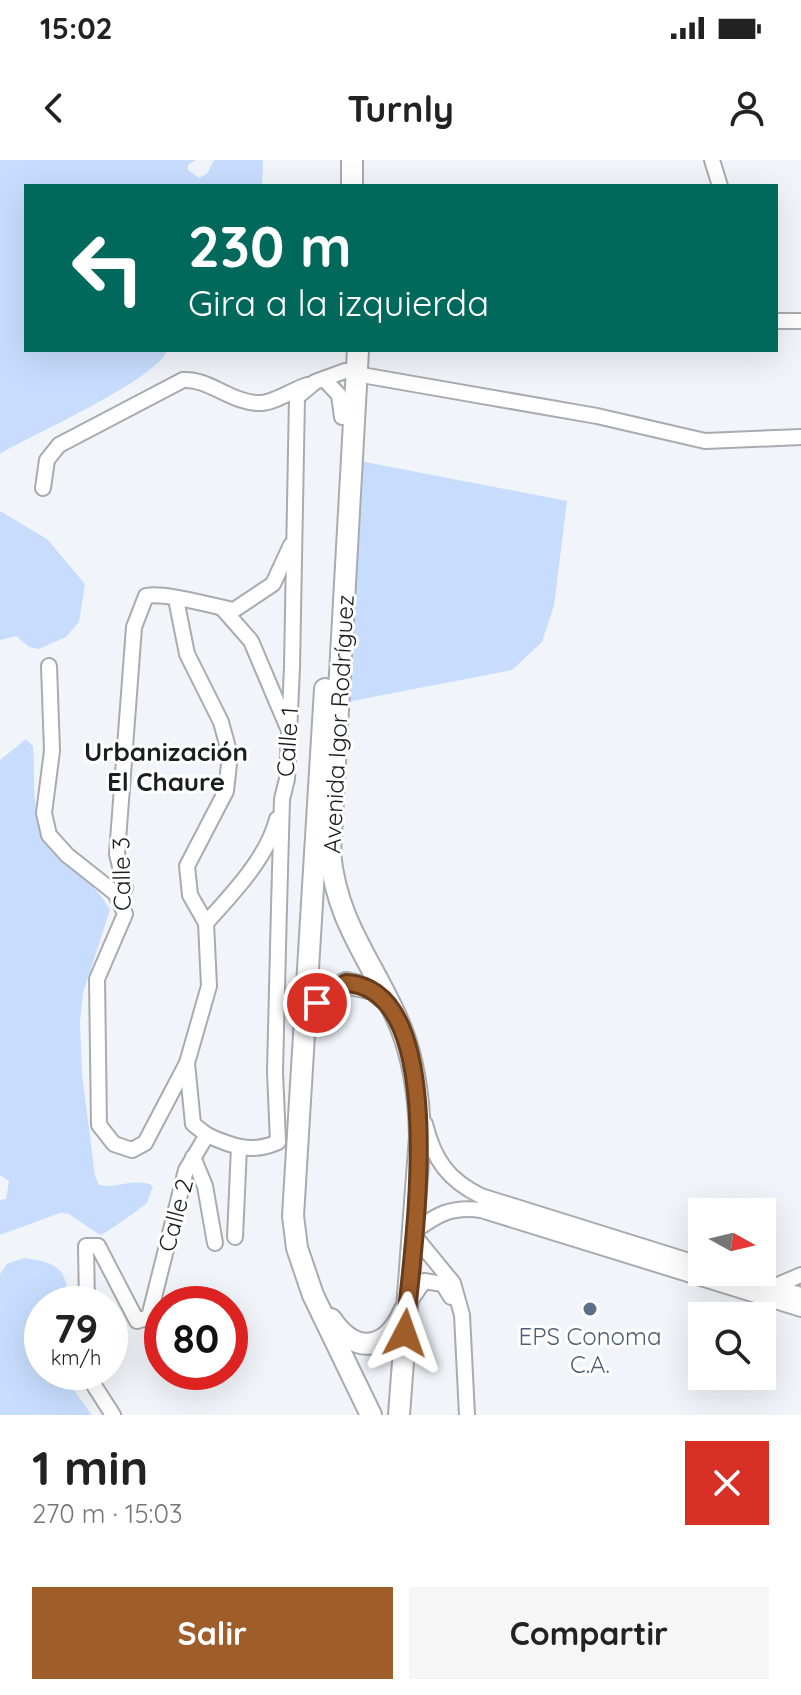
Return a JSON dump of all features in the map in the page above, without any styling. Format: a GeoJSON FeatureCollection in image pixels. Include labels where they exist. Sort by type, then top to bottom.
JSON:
{"type":"FeatureCollection","features":[{"type":"Feature","properties":{"kind":"highway"},"geometry":{"type":"LineString","coordinates":[[352,160],[352,184]]}},
{"type":"Feature","properties":{"kind":"highway"},"geometry":{"type":"LineString","coordinates":[[365,184],[366,160]]}},
{"type":"Feature","properties":{"kind":"highway","name":"Avenida Igor Rodríguez"},"geometry":{"type":"LineString","coordinates":[[346,352],[350,373],[330,853],[332,879],[345,920],[388,1002],[410,1053],[418,1100],[420,1136],[399,1415]]}},
{"type":"Feature","properties":{"kind":"highway","name":"Avenida Igor Rodríguez"},"geometry":{"type":"LineString","coordinates":[[357,352],[342,417],[293,1216],[297,1248],[308,1281],[371,1415]]}},
{"type":"Feature","properties":{"kind":"highway"},"geometry":{"type":"LineString","coordinates":[[306,1022],[327,993],[346,983],[373,989],[388,1002]]}},
{"type":"Feature","properties":{"kind":"highway"},"geometry":{"type":"LineString","coordinates":[[308,1281],[338,1331],[349,1340],[369,1344],[388,1337],[396,1329],[407,1306]]}},
{"type":"Feature","properties":{"kind":"street"},"geometry":{"type":"LineString","coordinates":[[712,160],[719,184]]}},
{"type":"Feature","properties":{"kind":"street"},"geometry":{"type":"LineString","coordinates":[[778,321],[801,321]]}},
{"type":"Feature","properties":{"kind":"street"},"geometry":{"type":"LineString","coordinates":[[43,488],[47,460],[59,445],[183,380],[199,381],[240,400],[263,404],[320,380],[350,373],[581,413],[705,441],[801,437]]}},
{"type":"Feature","properties":{"kind":"street"},"geometry":{"type":"LineString","coordinates":[[320,380],[339,395],[342,417]]}},
{"type":"Feature","properties":{"kind":"street","name":"Calle 1"},"geometry":{"type":"LineString","coordinates":[[239,1147],[264,1149],[278,1142],[275,1072],[282,799],[289,729],[297,397],[320,380]]}},
{"type":"Feature","properties":{"kind":"street"},"geometry":{"type":"LineString","coordinates":[[235,1237],[239,1147],[207,1135],[193,1124],[187,1063],[209,986],[206,923],[190,895],[187,866],[226,791],[230,755],[221,722],[187,654],[176,599],[234,610],[273,584],[293,541]]}},
{"type":"Feature","properties":{"kind":"street","name":"Calle 3"},"geometry":{"type":"LineString","coordinates":[[176,599],[160,593],[146,596],[134,627],[117,854],[125,888],[119,900],[125,914],[97,979],[99,1125],[114,1144],[132,1150],[145,1143],[187,1063]]}},
{"type":"Feature","properties":{"kind":"street"},"geometry":{"type":"LineString","coordinates":[[222,608],[251,641],[289,729]]}},
{"type":"Feature","properties":{"kind":"street"},"geometry":{"type":"LineString","coordinates":[[49,666],[52,751],[44,813],[49,835],[67,855],[115,893],[119,900]]}},
{"type":"Feature","properties":{"kind":"street"},"geometry":{"type":"LineString","coordinates":[[206,923],[241,883],[274,831],[282,799]]}},
{"type":"Feature","properties":{"kind":"street"},"geometry":{"type":"LineString","coordinates":[[418,1100],[435,1158],[456,1183],[481,1196],[688,1261]]}},
{"type":"Feature","properties":{"kind":"street","name":"Calle 2"},"geometry":{"type":"LineString","coordinates":[[128,1309],[137,1321],[149,1317],[186,1170],[207,1135]]}},
{"type":"Feature","properties":{"kind":"street"},"geometry":{"type":"LineString","coordinates":[[193,1157],[205,1186],[215,1243]]}},
{"type":"Feature","properties":{"kind":"street"},"geometry":{"type":"LineString","coordinates":[[467,1415],[462,1315],[453,1283],[412,1233],[438,1213],[458,1207],[481,1210],[769,1292],[801,1295]]}},
{"type":"Feature","properties":{"kind":"street","name":"Calle 2"},"geometry":{"type":"LineString","coordinates":[[87,1286],[86,1246],[98,1246],[117,1286]]}},
{"type":"Feature","properties":{"kind":"street"},"geometry":{"type":"LineString","coordinates":[[769,1292],[801,1275]]}},
{"type":"Feature","properties":{"kind":"street"},"geometry":{"type":"LineString","coordinates":[[407,1306],[424,1281],[432,1281],[443,1284],[462,1315]]}},
{"type":"Feature","properties":{"kind":"street"},"geometry":{"type":"LineString","coordinates":[[756,1286],[801,1309]]}},
{"type":"Feature","properties":{"kind":"street"},"geometry":{"type":"LineString","coordinates":[[97,1390],[113,1415]]}},
{"type":"Feature","properties":{"kind":"shaded area"},"geometry":{"type":"Polygon","coordinates":[[[0,160],[196,160],[188,165],[188,170],[199,178],[207,174],[214,160],[263,160],[262,184],[24,184],[24,352],[166,352],[141,376],[118,391],[0,454],[0,160]]]}},
{"type":"Feature","properties":{"kind":"shaded area"},"geometry":{"type":"Polygon","coordinates":[[[360,461],[567,501],[554,606],[542,642],[512,670],[347,702],[360,461]]]}},
{"type":"Feature","properties":{"kind":"shaded area"},"geometry":{"type":"Polygon","coordinates":[[[0,511],[47,539],[85,584],[79,622],[66,637],[39,649],[29,647],[16,636],[0,640],[0,511]]]}},
{"type":"Feature","properties":{"kind":"shaded area"},"geometry":{"type":"Polygon","coordinates":[[[26,739],[33,746],[35,801],[46,840],[99,893],[110,910],[83,993],[80,1022],[82,1073],[95,1176],[99,1185],[140,1182],[153,1186],[147,1203],[100,1235],[69,1214],[60,1213],[0,1235],[0,1200],[6,1199],[9,1181],[0,1175],[0,760],[26,739]]]}},
{"type":"Feature","properties":{"kind":"shaded area"},"geometry":{"type":"Polygon","coordinates":[[[24,1258],[44,1262],[58,1269],[66,1282],[66,1286],[24,1286],[24,1390],[73,1390],[92,1415],[0,1415],[0,1274],[7,1264],[24,1258]]]}},
{"type":"Feature","properties":{"kind":"place","name":"EPS Conoma C.A."},"geometry":{"type":"Point","coordinates":[590,1309]}},
{"type":"Feature","properties":{"kind":"district","name":"Urbanización El Chaure"},"geometry":{"type":"Point","coordinates":[166,766]}},
{"type":"Feature","properties":{"kind":"route"},"geometry":{"type":"LineString","coordinates":[[317,1003],[327,993],[346,983],[360,983],[373,989],[388,1002],[410,1053],[420,1136],[405,1333]]}}]}
